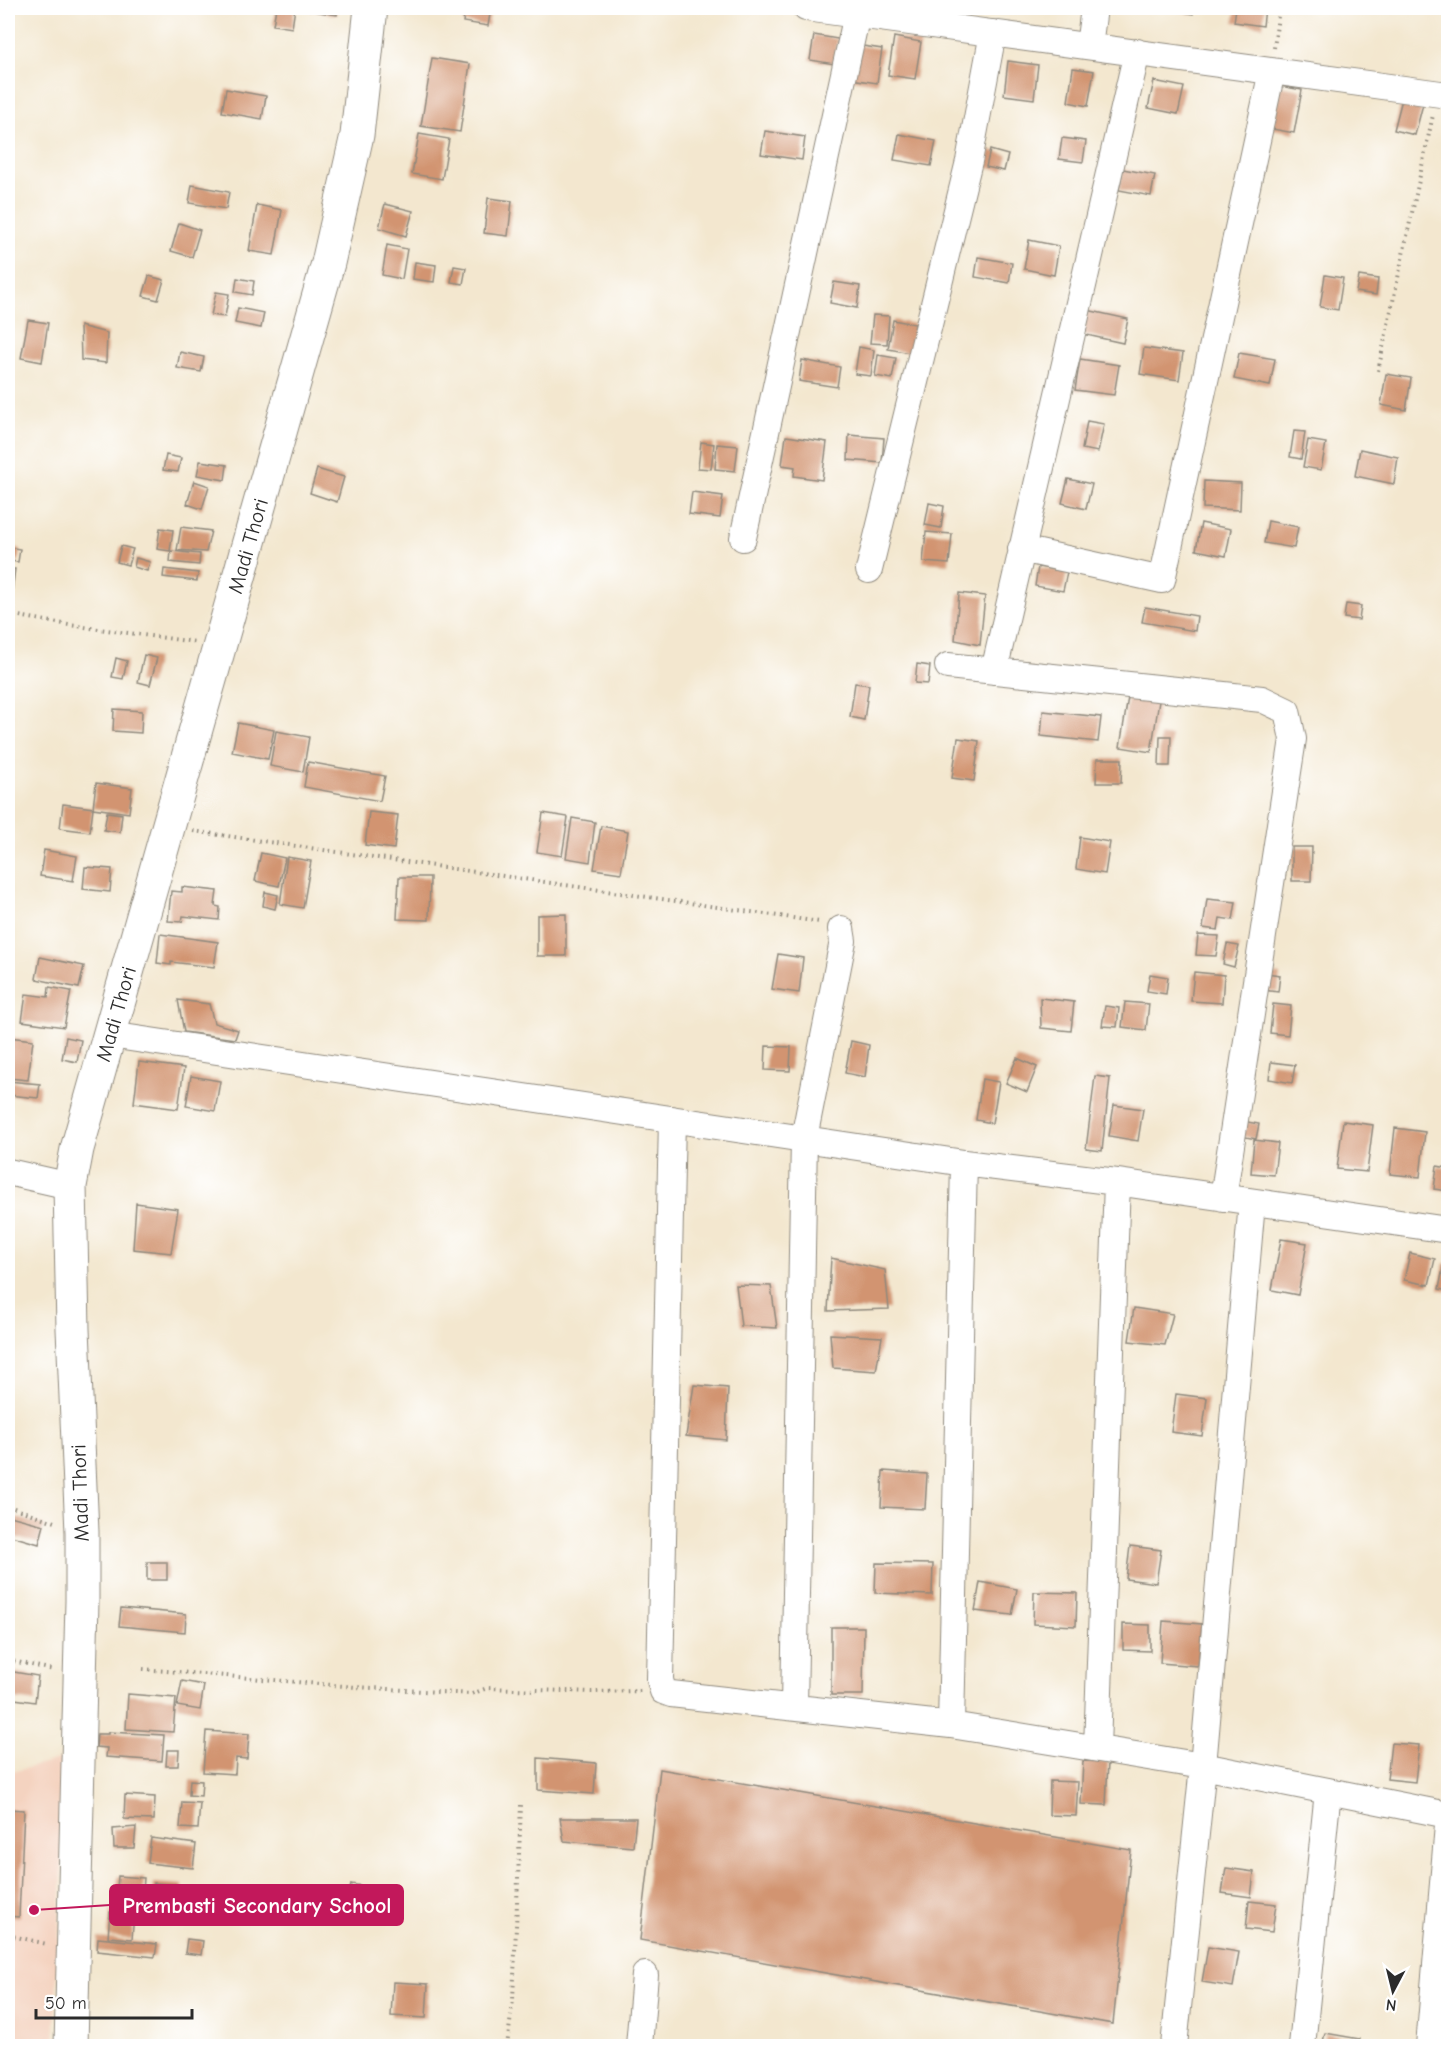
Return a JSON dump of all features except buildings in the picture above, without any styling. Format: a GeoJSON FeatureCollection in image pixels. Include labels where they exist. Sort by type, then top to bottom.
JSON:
{"type":"FeatureCollection","features":[{"type":"Feature","properties":{"kind":"main road","name":"Madi Thori"},"geometry":{"type":"LineString","coordinates":[[71,2046],[76,1784],[81,1676],[82,1532],[73,1329],[70,1186],[77,1149],[328,263],[357,135],[371,8]]}},
{"type":"Feature","properties":{"kind":"street"},"geometry":{"type":"LineString","coordinates":[[806,8],[1443,94]]}},
{"type":"Feature","properties":{"kind":"street"},"geometry":{"type":"LineString","coordinates":[[1089,46],[1094,8]]}},
{"type":"Feature","properties":{"kind":"street"},"geometry":{"type":"LineString","coordinates":[[743,538],[857,15]]}},
{"type":"Feature","properties":{"kind":"street"},"geometry":{"type":"LineString","coordinates":[[869,570],[966,172],[993,33]]}},
{"type":"Feature","properties":{"kind":"street"},"geometry":{"type":"LineString","coordinates":[[994,671],[1137,52]]}},
{"type":"Feature","properties":{"kind":"street"},"geometry":{"type":"LineString","coordinates":[[1021,549],[1162,580],[1272,71]]}},
{"type":"Feature","properties":{"kind":"street"},"geometry":{"type":"LineString","coordinates":[[948,666],[1262,699],[1287,711],[1293,739],[1223,1198]]}},
{"type":"Feature","properties":{"kind":"street"},"geometry":{"type":"LineString","coordinates":[[794,1707],[804,1138],[843,940],[841,929]]}},
{"type":"Feature","properties":{"kind":"street"},"geometry":{"type":"LineString","coordinates":[[110,1035],[964,1163],[1117,1182],[1449,1230]]}},
{"type":"Feature","properties":{"kind":"street"},"geometry":{"type":"LineString","coordinates":[[672,1119],[660,1680],[663,1691],[671,1694],[951,1725],[1097,1748],[1203,1766],[1449,1815]]}},
{"type":"Feature","properties":{"kind":"street"},"geometry":{"type":"LineString","coordinates":[[951,1725],[964,1163]]}},
{"type":"Feature","properties":{"kind":"street"},"geometry":{"type":"LineString","coordinates":[[8,1172],[70,1186]]}},
{"type":"Feature","properties":{"kind":"street"},"geometry":{"type":"LineString","coordinates":[[1097,1748],[1117,1182]]}},
{"type":"Feature","properties":{"kind":"street"},"geometry":{"type":"LineString","coordinates":[[1174,2046],[1203,1766],[1252,1202]]}},
{"type":"Feature","properties":{"kind":"street"},"geometry":{"type":"LineString","coordinates":[[1302,2046],[1328,1791]]}},
{"type":"Feature","properties":{"kind":"street"},"geometry":{"type":"LineString","coordinates":[[1429,2046],[1449,1825]]}},
{"type":"Feature","properties":{"kind":"street"},"geometry":{"type":"LineString","coordinates":[[639,2046],[645,1976]]}},
{"type":"Feature","properties":{"kind":"path"},"geometry":{"type":"LineString","coordinates":[[1272,71],[1279,8]]}},
{"type":"Feature","properties":{"kind":"path"},"geometry":{"type":"LineString","coordinates":[[1378,371],[1443,94]]}},
{"type":"Feature","properties":{"kind":"path"},"geometry":{"type":"LineString","coordinates":[[8,614],[220,646]]}},
{"type":"Feature","properties":{"kind":"path"},"geometry":{"type":"LineString","coordinates":[[169,828],[818,922],[841,929]]}},
{"type":"Feature","properties":{"kind":"path"},"geometry":{"type":"LineString","coordinates":[[8,1506],[82,1532]]}},
{"type":"Feature","properties":{"kind":"path"},"geometry":{"type":"LineString","coordinates":[[8,1660],[81,1676]]}},
{"type":"Feature","properties":{"kind":"path"},"geometry":{"type":"LineString","coordinates":[[143,1669],[356,1687],[472,1694],[487,1688],[591,1692],[663,1691]]}},
{"type":"Feature","properties":{"kind":"path"},"geometry":{"type":"LineString","coordinates":[[507,2046],[513,2000],[521,1805]]}},
{"type":"Feature","properties":{"kind":"path"},"geometry":{"type":"LineString","coordinates":[[8,1935],[74,1950]]}},
{"type":"Feature","properties":{"kind":"shaded area"},"geometry":{"type":"Polygon","coordinates":[[[67,1758],[54,2046],[8,2046],[8,1773],[67,1758]]]}},
{"type":"Feature","properties":{"kind":"place","name":"Prembasti Secondary School"},"geometry":{"type":"Point","coordinates":[34,1910]}}]}
